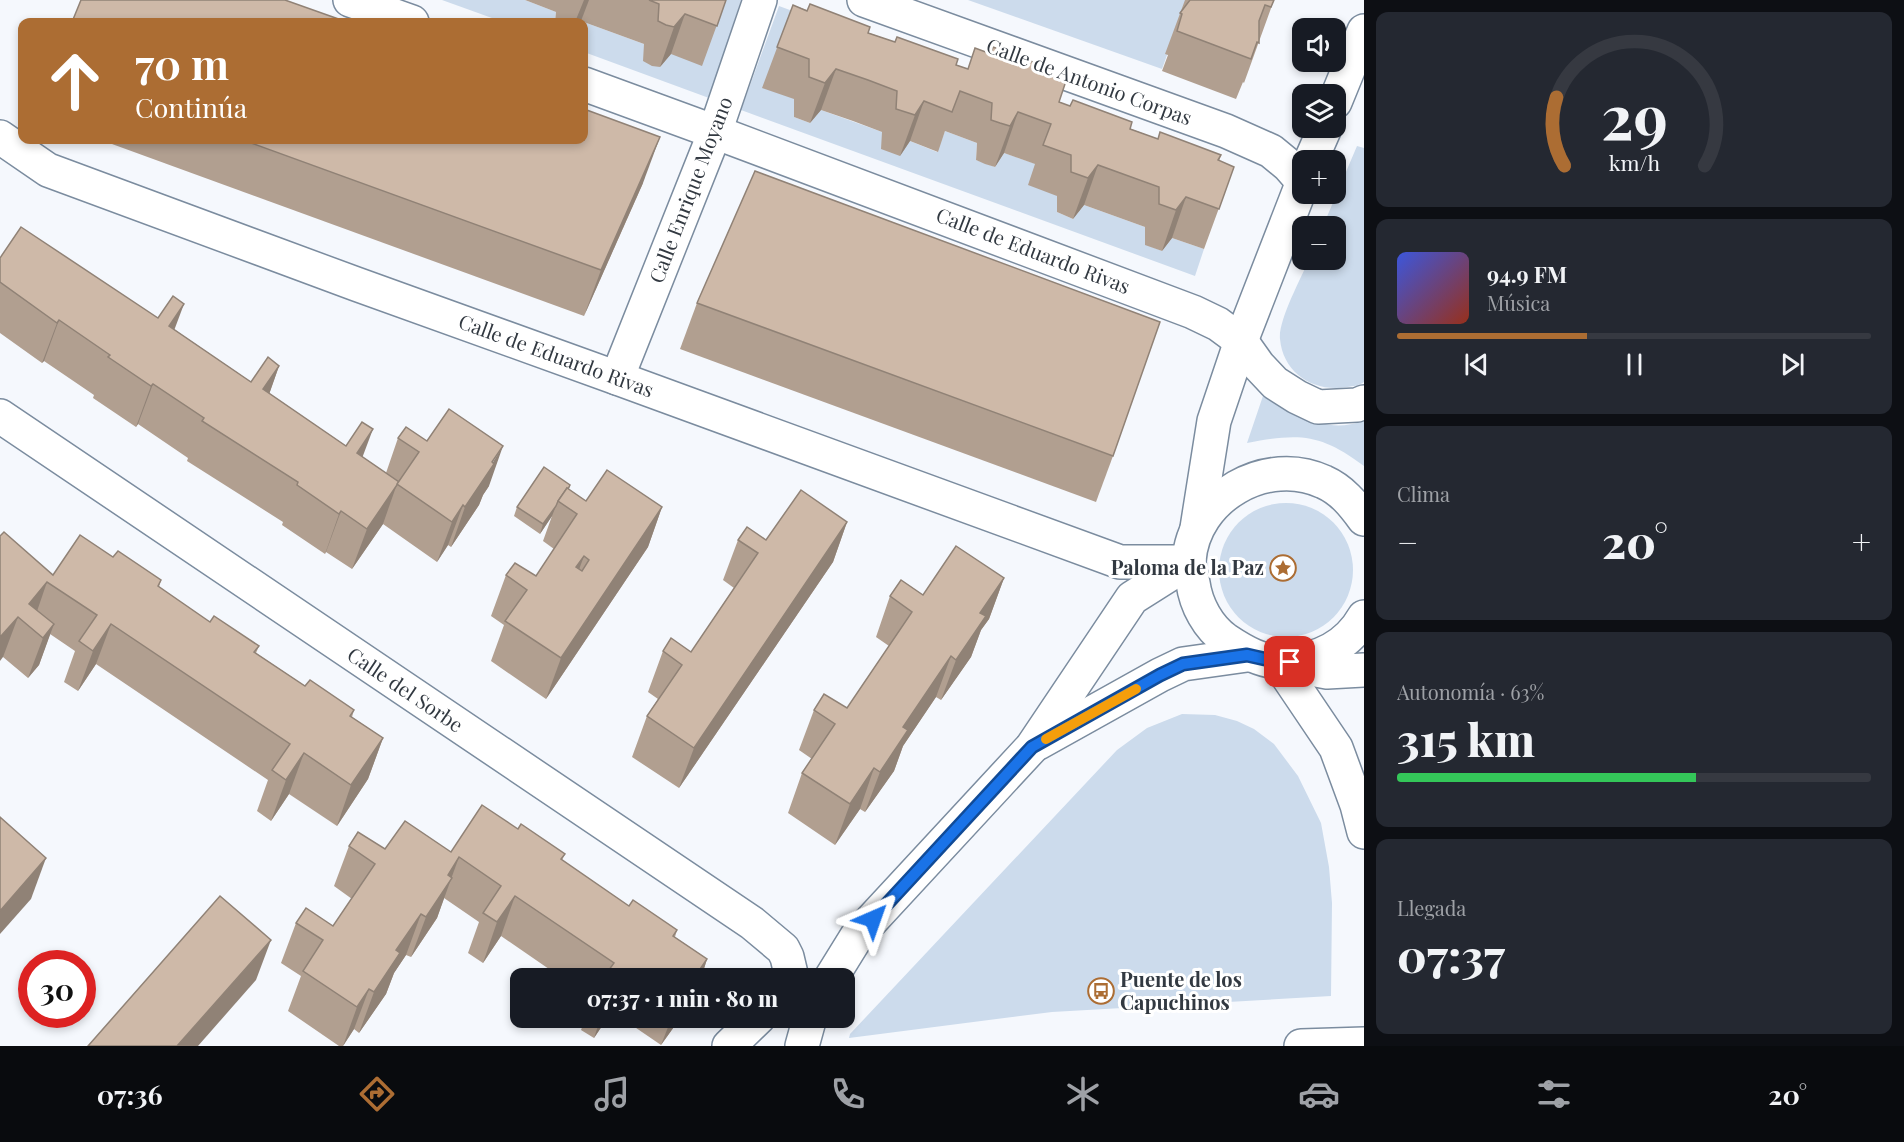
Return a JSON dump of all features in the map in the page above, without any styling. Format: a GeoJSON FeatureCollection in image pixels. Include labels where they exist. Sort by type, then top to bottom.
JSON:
{"type":"FeatureCollection","features":[{"type":"Feature","properties":{"kind":"street"},"geometry":{"type":"LineString","coordinates":[[350,0],[401,18]]}},
{"type":"Feature","properties":{"kind":"street","name":"Calle Enrique Moyano"},"geometry":{"type":"LineString","coordinates":[[617,378],[715,132],[760,0]]}},
{"type":"Feature","properties":{"kind":"street","name":"Calle de Antonio Corpas"},"geometry":{"type":"LineString","coordinates":[[864,0],[1226,131],[1271,151],[1292,170]]}},
{"type":"Feature","properties":{"kind":"street"},"geometry":{"type":"LineString","coordinates":[[1342,84],[1364,31]]}},
{"type":"Feature","properties":{"kind":"street","name":"Calle de Eduardo Rivas"},"geometry":{"type":"LineString","coordinates":[[588,85],[1183,308],[1218,324],[1241,341],[1258,365],[1275,383],[1297,398],[1318,407],[1357,405],[1364,402]]}},
{"type":"Feature","properties":{"kind":"street","name":"Calle de Eduardo Rivas"},"geometry":{"type":"LineString","coordinates":[[0,137],[48,170],[1119,562],[1193,547]]}},
{"type":"Feature","properties":{"kind":"street"},"geometry":{"type":"LineString","coordinates":[[1294,204],[1241,341],[1214,421],[1193,547],[1195,600],[1216,633],[1263,659],[1327,672],[1364,670]]}},
{"type":"Feature","properties":{"kind":"street","name":"Calle del Sorbe"},"geometry":{"type":"LineString","coordinates":[[0,416],[752,923],[783,950],[788,957],[790,968]]}},
{"type":"Feature","properties":{"kind":"street"},"geometry":{"type":"LineString","coordinates":[[814,968],[857,936],[1032,747],[1132,598],[1193,547],[1214,504],[1237,486],[1261,476],[1295,474],[1324,482],[1349,499],[1364,519]]}},
{"type":"Feature","properties":{"kind":"street"},"geometry":{"type":"LineString","coordinates":[[1119,562],[1132,598]]}},
{"type":"Feature","properties":{"kind":"street"},"geometry":{"type":"LineString","coordinates":[[1032,747],[1183,664],[1263,659],[1303,661],[1325,653],[1346,640],[1364,617]]}},
{"type":"Feature","properties":{"kind":"street"},"geometry":{"type":"LineString","coordinates":[[1263,659],[1336,748],[1358,806],[1364,832]]}},
{"type":"Feature","properties":{"kind":"street"},"geometry":{"type":"LineString","coordinates":[[837,968],[857,936]]}},
{"type":"Feature","properties":{"kind":"street"},"geometry":{"type":"LineString","coordinates":[[729,1046],[748,1028]]}},
{"type":"Feature","properties":{"kind":"street"},"geometry":{"type":"LineString","coordinates":[[802,1046],[807,1028]]}},
{"type":"Feature","properties":{"kind":"street"},"geometry":{"type":"LineString","coordinates":[[1301,1046],[1364,1044]]}},
{"type":"Feature","properties":{"kind":"shaded area"},"geometry":{"type":"Polygon","coordinates":[[[442,0],[525,0],[556,12],[555,18],[492,18],[442,0]]]}},
{"type":"Feature","properties":{"kind":"shaded area"},"geometry":{"type":"Polygon","coordinates":[[[672,0],[741,0],[709,98],[588,53],[588,23],[644,44],[660,67],[671,54],[672,0]]]}},
{"type":"Feature","properties":{"kind":"shaded area"},"geometry":{"type":"Polygon","coordinates":[[[968,0],[1187,0],[1162,69],[968,0]]]}},
{"type":"Feature","properties":{"kind":"shaded area"},"geometry":{"type":"Polygon","coordinates":[[[779,6],[1231,173],[1118,163],[794,99],[794,117],[810,123],[821,110],[882,132],[900,155],[910,141],[937,152],[945,131],[977,143],[976,160],[995,167],[1004,153],[1036,164],[1057,196],[1057,212],[1073,219],[1084,205],[1145,227],[1145,244],[1162,251],[1172,238],[1204,249],[1195,276],[741,110],[779,6]]]}},
{"type":"Feature","properties":{"kind":"shaded area"},"geometry":{"type":"Polygon","coordinates":[[[1357,146],[1364,148],[1364,382],[1335,388],[1312,383],[1294,371],[1282,351],[1280,331],[1304,270],[1346,270],[1346,216],[1327,216],[1332,204],[1346,204],[1346,172],[1357,146]]]}},
{"type":"Feature","properties":{"kind":"shaded area"},"geometry":{"type":"Polygon","coordinates":[[[1265,390],[1299,414],[1322,423],[1349,425],[1364,421],[1364,466],[1334,447],[1308,438],[1281,438],[1247,443],[1265,390]]]}},
{"type":"Feature","properties":{"kind":"shaded area"},"geometry":{"type":"Polygon","coordinates":[[[1286,503],[1312,508],[1334,522],[1348,544],[1353,570],[1348,596],[1334,618],[1312,632],[1286,637],[1260,632],[1238,618],[1224,596],[1219,570],[1224,544],[1238,522],[1260,508],[1286,503]]]}},
{"type":"Feature","properties":{"kind":"shaded area"},"geometry":{"type":"Polygon","coordinates":[[[1182,714],[1215,715],[1254,729],[1274,744],[1298,776],[1321,823],[1329,867],[1332,903],[1331,996],[1052,1012],[849,1038],[850,1034],[1117,750],[1147,728],[1182,714]]]}},
{"type":"Feature","properties":{"kind":"building"},"geometry":{"type":"Polygon","coordinates":[[[81,0],[285,0],[336,18],[74,18],[81,0]]]}},
{"type":"Feature","properties":{"kind":"building"},"geometry":{"type":"Polygon","coordinates":[[[649,0],[726,0],[717,26],[685,14],[674,27],[658,21],[659,4],[649,0]]]}},
{"type":"Feature","properties":{"kind":"building"},"geometry":{"type":"Polygon","coordinates":[[[1190,0],[1274,0],[1271,7],[1265,5],[1259,21],[1259,43],[1257,42],[1251,59],[1177,31],[1182,14],[1180,13],[1190,0]]]}},
{"type":"Feature","properties":{"kind":"building"},"geometry":{"type":"Polygon","coordinates":[[[810,4],[870,27],[868,33],[895,42],[897,37],[958,59],[956,65],[968,69],[975,48],[991,54],[993,47],[1054,70],[1051,75],[1066,81],[1059,102],[1070,106],[1073,100],[1132,122],[1130,129],[1158,139],[1160,132],[1221,155],[1218,160],[1234,167],[1219,209],[1186,197],[1176,210],[1159,204],[1159,187],[1098,165],[1088,178],[1071,172],[1071,155],[1043,145],[1051,124],[1018,112],[1010,126],[991,120],[992,103],[960,91],[952,112],[924,101],[915,115],[896,109],[897,91],[868,80],[836,69],[825,83],[809,77],[809,59],[777,47],[793,5],[807,11],[810,4]]]}},
{"type":"Feature","properties":{"kind":"building"},"geometry":{"type":"Polygon","coordinates":[[[588,110],[660,137],[601,270],[254,144],[588,144],[588,110]]]}},
{"type":"Feature","properties":{"kind":"building"},"geometry":{"type":"Polygon","coordinates":[[[755,171],[1160,322],[1113,456],[697,303],[755,171]]]}},
{"type":"Feature","properties":{"kind":"building"},"geometry":{"type":"Polygon","coordinates":[[[21,227],[158,318],[173,296],[184,304],[169,326],[251,382],[268,357],[279,366],[263,389],[346,446],[362,422],[373,429],[357,453],[399,482],[367,529],[341,511],[339,514],[297,485],[298,482],[202,421],[204,418],[153,384],[151,386],[108,357],[110,355],[59,320],[57,323],[0,282],[0,258],[21,227]]]}},
{"type":"Feature","properties":{"kind":"building"},"geometry":{"type":"Polygon","coordinates":[[[449,409],[503,446],[492,462],[494,464],[452,522],[397,484],[419,452],[398,438],[406,427],[427,441],[449,409]]]}},
{"type":"Feature","properties":{"kind":"building"},"geometry":{"type":"Polygon","coordinates":[[[544,467],[570,485],[543,524],[517,507],[544,467]]]}},
{"type":"Feature","properties":{"kind":"building"},"geometry":{"type":"Polygon","coordinates":[[[607,470],[662,507],[561,658],[505,621],[527,590],[506,575],[515,563],[536,576],[577,514],[558,501],[567,488],[586,501],[607,470]],[[584,556],[576,567],[582,571],[589,560],[584,556]]]}},
{"type":"Feature","properties":{"kind":"building"},"geometry":{"type":"Polygon","coordinates":[[[801,490],[847,522],[694,748],[647,716],[682,665],[663,651],[671,638],[691,652],[758,553],[738,540],[747,527],[766,540],[801,490]]]}},
{"type":"Feature","properties":{"kind":"building"},"geometry":{"type":"Polygon","coordinates":[[[4,532],[53,575],[80,535],[113,557],[118,551],[161,580],[158,586],[210,622],[214,616],[259,646],[254,652],[305,686],[310,680],[354,710],[350,716],[383,738],[351,785],[304,753],[286,780],[272,770],[290,744],[111,624],[93,651],[79,641],[97,615],[47,582],[29,604],[54,624],[43,638],[18,617],[0,637],[0,536],[4,532]]]}},
{"type":"Feature","properties":{"kind":"building"},"geometry":{"type":"Polygon","coordinates":[[[956,546],[1004,578],[980,613],[986,616],[956,660],[951,656],[903,727],[908,730],[880,772],[874,768],[850,804],[802,773],[835,724],[814,710],[824,694],[847,708],[912,612],[890,596],[901,580],[923,595],[956,546]]]}},
{"type":"Feature","properties":{"kind":"building"},"geometry":{"type":"Polygon","coordinates":[[[482,805],[518,829],[521,824],[565,854],[561,859],[629,906],[633,900],[677,930],[673,936],[707,959],[701,968],[610,968],[614,963],[515,896],[497,922],[483,913],[501,886],[459,857],[448,875],[452,878],[426,917],[421,914],[396,950],[400,953],[374,992],[369,989],[357,1007],[303,971],[323,940],[296,923],[306,908],[333,926],[375,864],[349,846],[358,832],[385,849],[405,821],[451,852],[482,805]]]}},
{"type":"Feature","properties":{"kind":"building"},"geometry":{"type":"Polygon","coordinates":[[[0,817],[46,858],[0,911],[0,817]]]}},
{"type":"Feature","properties":{"kind":"building"},"geometry":{"type":"Polygon","coordinates":[[[220,896],[271,940],[177,1046],[88,1046],[220,896]]]}},
{"type":"Feature","properties":{"kind":"slow traffic"},"geometry":{"type":"LineString","coordinates":[[1046,739],[1136,689]]}},
{"type":"Feature","properties":{"kind":"place","name":"Paloma de la Paz"},"geometry":{"type":"Point","coordinates":[1283,568]}},
{"type":"Feature","properties":{"kind":"place","name":"Puente de los Capuchinos"},"geometry":{"type":"Point","coordinates":[1101,991]}},
{"type":"Feature","properties":{"kind":"route"},"geometry":{"type":"LineString","coordinates":[[873,919],[1032,747],[1183,664],[1247,655],[1278,662],[1290,662]]}}]}
